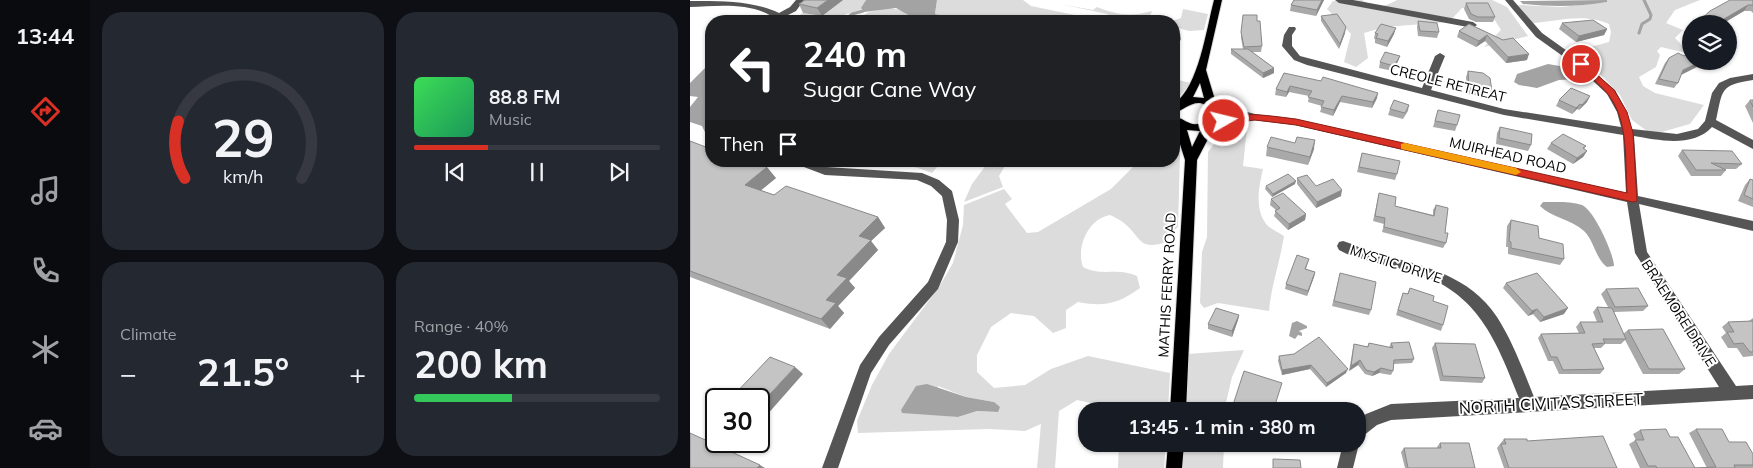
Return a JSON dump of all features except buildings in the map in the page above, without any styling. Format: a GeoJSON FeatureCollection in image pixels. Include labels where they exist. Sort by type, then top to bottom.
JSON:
{"type":"FeatureCollection","features":[{"type":"Feature","properties":{"kind":"main road"},"geometry":{"type":"LineString","coordinates":[[1180,106],[1186,101],[1201,70],[1218,0]]}},
{"type":"Feature","properties":{"kind":"main road"},"geometry":{"type":"LineString","coordinates":[[1201,70],[1212,105]]}},
{"type":"Feature","properties":{"kind":"main road"},"geometry":{"type":"LineString","coordinates":[[1186,101],[1199,100],[1212,105]]}},
{"type":"Feature","properties":{"kind":"main road","name":"MATHIS FERRY ROAD"},"geometry":{"type":"LineString","coordinates":[[1191,160],[1217,112],[1212,105]]}},
{"type":"Feature","properties":{"kind":"main road"},"geometry":{"type":"LineString","coordinates":[[1180,123],[1198,128],[1210,124]]}},
{"type":"Feature","properties":{"kind":"main road","name":"MATHIS FERRY ROAD"},"geometry":{"type":"LineString","coordinates":[[1178,402],[1191,160],[1180,130]]}},
{"type":"Feature","properties":{"kind":"main road"},"geometry":{"type":"LineString","coordinates":[[1174,468],[1175,452]]}},
{"type":"Feature","properties":{"kind":"street"},"geometry":{"type":"LineString","coordinates":[[786,15],[800,0]]}},
{"type":"Feature","properties":{"kind":"street"},"geometry":{"type":"LineString","coordinates":[[1339,0],[1473,25]]}},
{"type":"Feature","properties":{"kind":"street","name":"BRAEMORE DRIVE"},"geometry":{"type":"LineString","coordinates":[[1509,0],[1538,35],[1581,64],[1611,92],[1622,112],[1628,133],[1639,244],[1646,264],[1732,393]]}},
{"type":"Feature","properties":{"kind":"street"},"geometry":{"type":"LineString","coordinates":[[690,4],[738,3],[751,6],[772,15]]}},
{"type":"Feature","properties":{"kind":"street"},"geometry":{"type":"LineString","coordinates":[[690,10],[751,6]]}},
{"type":"Feature","properties":{"kind":"street","name":"CREOLE RETREAT"},"geometry":{"type":"LineString","coordinates":[[1292,29],[1286,42],[1297,58],[1504,112],[1628,133],[1677,138],[1702,131],[1710,122]]}},
{"type":"Feature","properties":{"kind":"street"},"geometry":{"type":"LineString","coordinates":[[1425,92],[1440,56]]}},
{"type":"Feature","properties":{"kind":"street"},"geometry":{"type":"LineString","coordinates":[[1753,77],[1733,80],[1722,85],[1717,93],[1710,122],[1740,136],[1753,145]]}},
{"type":"Feature","properties":{"kind":"street","name":"MUIRHEAD ROAD"},"geometry":{"type":"LineString","coordinates":[[1212,105],[1255,117],[1296,122],[1753,226]]}},
{"type":"Feature","properties":{"kind":"street","name":"MUIRHEAD ROAD"},"geometry":{"type":"LineString","coordinates":[[1210,124],[1255,117]]}},
{"type":"Feature","properties":{"kind":"street"},"geometry":{"type":"LineString","coordinates":[[815,167],[825,171],[918,176],[935,183],[948,194],[953,220],[952,242],[933,285],[884,341],[865,370],[830,468]]}},
{"type":"Feature","properties":{"kind":"street","name":"MYSTIC DRIVE"},"geometry":{"type":"LineString","coordinates":[[1343,246],[1363,255],[1430,273],[1457,286],[1473,298],[1495,324],[1529,403]]}},
{"type":"Feature","properties":{"kind":"street","name":"NORTH CIVITAS STREET"},"geometry":{"type":"LineString","coordinates":[[1366,425],[1372,420],[1391,412],[1753,392]]}},
{"type":"Feature","properties":{"kind":"street"},"geometry":{"type":"LineString","coordinates":[[1345,468],[1348,452]]}},
{"type":"Feature","properties":{"kind":"shaded area"},"geometry":{"type":"Polygon","coordinates":[[[843,0],[866,0],[861,10],[844,15],[823,15],[843,0]]]}},
{"type":"Feature","properties":{"kind":"shaded area"},"geometry":{"type":"Polygon","coordinates":[[[866,0],[937,0],[935,14],[940,15],[908,15],[896,8],[864,12],[861,8],[866,0]]]}},
{"type":"Feature","properties":{"kind":"shaded area"},"geometry":{"type":"Polygon","coordinates":[[[937,0],[1023,0],[1031,6],[1075,15],[940,15],[935,14],[937,0]]]}},
{"type":"Feature","properties":{"kind":"shaded area"},"geometry":{"type":"Polygon","coordinates":[[[1362,0],[1371,5],[1379,6],[1387,5],[1397,0],[1492,0],[1507,7],[1528,36],[1484,47],[1501,30],[1487,8],[1462,8],[1449,22],[1385,27],[1364,33],[1368,58],[1356,67],[1344,62],[1351,34],[1327,9],[1333,1],[1362,0]]]}},
{"type":"Feature","properties":{"kind":"shaded area"},"geometry":{"type":"Polygon","coordinates":[[[1607,0],[1700,0],[1675,10],[1666,23],[1682,30],[1675,38],[1682,45],[1682,52],[1661,47],[1657,51],[1660,55],[1656,67],[1639,77],[1643,86],[1655,93],[1704,105],[1690,124],[1658,133],[1647,131],[1632,120],[1620,95],[1596,70],[1579,58],[1579,50],[1609,42],[1611,32],[1609,24],[1580,18],[1533,23],[1518,5],[1562,7],[1607,2],[1607,0]]]}},
{"type":"Feature","properties":{"kind":"shaded area"},"geometry":{"type":"Polygon","coordinates":[[[1607,0],[1607,2],[1596,4],[1565,6],[1523,4],[1520,1],[1607,0]]]}},
{"type":"Feature","properties":{"kind":"shaded area"},"geometry":{"type":"Polygon","coordinates":[[[1060,4],[1093,10],[1097,7],[1124,14],[1152,11],[1150,15],[1107,14],[1060,4]]]}},
{"type":"Feature","properties":{"kind":"shaded area"},"geometry":{"type":"Polygon","coordinates":[[[888,8],[902,10],[910,15],[864,15],[888,8]]]}},
{"type":"Feature","properties":{"kind":"shaded area"},"geometry":{"type":"Polygon","coordinates":[[[1183,9],[1208,14],[1204,30],[1189,31],[1180,29],[1180,18],[1183,9]]]}},
{"type":"Feature","properties":{"kind":"shaded area"},"geometry":{"type":"Polygon","coordinates":[[[803,13],[816,15],[800,15],[803,13]]]}},
{"type":"Feature","properties":{"kind":"shaded area"},"geometry":{"type":"Polygon","coordinates":[[[1548,64],[1571,68],[1580,79],[1559,80],[1537,88],[1519,85],[1514,82],[1517,74],[1548,64]]]}},
{"type":"Feature","properties":{"kind":"shaded area"},"geometry":{"type":"Polygon","coordinates":[[[705,68],[705,132],[702,126],[690,122],[690,107],[698,97],[690,96],[690,83],[705,68]]]}},
{"type":"Feature","properties":{"kind":"shaded area"},"geometry":{"type":"Polygon","coordinates":[[[1180,80],[1191,83],[1180,96],[1180,80]]]}},
{"type":"Feature","properties":{"kind":"shaded area"},"geometry":{"type":"Polygon","coordinates":[[[1247,128],[1243,166],[1263,169],[1259,190],[1260,212],[1267,225],[1284,236],[1269,311],[1218,303],[1204,308],[1200,303],[1202,252],[1207,237],[1208,152],[1220,136],[1230,130],[1247,128]]]}},
{"type":"Feature","properties":{"kind":"shaded area"},"geometry":{"type":"Polygon","coordinates":[[[915,167],[937,167],[932,173],[915,167]]]}},
{"type":"Feature","properties":{"kind":"shaded area"},"geometry":{"type":"Polygon","coordinates":[[[985,167],[1004,167],[999,176],[1003,187],[964,202],[972,184],[985,167]]]}},
{"type":"Feature","properties":{"kind":"shaded area"},"geometry":{"type":"Polygon","coordinates":[[[1133,167],[1180,167],[1178,227],[1170,233],[1167,242],[1151,245],[1145,244],[1124,223],[1110,215],[1102,218],[1090,228],[1083,243],[1081,259],[1083,267],[1096,271],[1129,273],[1137,276],[1140,288],[1125,298],[1110,303],[1078,302],[1066,310],[1066,328],[1053,333],[1034,316],[1011,313],[991,327],[977,355],[977,372],[994,388],[1025,385],[1051,369],[1088,356],[1170,373],[1168,402],[1086,402],[1077,400],[1059,411],[1055,468],[1037,468],[1041,424],[1025,431],[989,429],[858,433],[857,421],[872,385],[889,354],[939,287],[953,263],[963,225],[964,205],[1004,189],[1012,199],[1005,204],[1027,233],[1038,232],[1111,189],[1133,167]],[[938,386],[937,415],[958,417],[977,411],[998,412],[994,402],[966,397],[938,386]]]}},
{"type":"Feature","properties":{"kind":"shaded area"},"geometry":{"type":"Polygon","coordinates":[[[1543,202],[1573,203],[1582,205],[1587,209],[1603,233],[1611,252],[1614,266],[1607,267],[1603,263],[1584,231],[1545,210],[1540,206],[1543,202]]]}},
{"type":"Feature","properties":{"kind":"shaded area"},"geometry":{"type":"Polygon","coordinates":[[[1297,321],[1307,326],[1307,328],[1299,331],[1302,333],[1302,336],[1298,335],[1295,339],[1289,336],[1292,323],[1297,321]]]}},
{"type":"Feature","properties":{"kind":"shaded area"},"geometry":{"type":"Polygon","coordinates":[[[1244,350],[1232,377],[1226,402],[1184,402],[1187,354],[1244,350]]]}},
{"type":"Feature","properties":{"kind":"shaded area"},"geometry":{"type":"Polygon","coordinates":[[[927,384],[966,397],[994,402],[1000,407],[998,412],[977,411],[958,417],[902,413],[901,410],[916,386],[927,384]]]}},
{"type":"Feature","properties":{"kind":"shaded area"},"geometry":{"type":"Polygon","coordinates":[[[1119,452],[1165,452],[1164,468],[1118,468],[1119,452]]]}},
{"type":"Feature","properties":{"kind":"shaded area"},"geometry":{"type":"Polygon","coordinates":[[[1182,452],[1224,452],[1223,468],[1181,468],[1182,452]]]}},
{"type":"Feature","properties":{"kind":"waterway"},"geometry":{"type":"LineString","coordinates":[[1639,33],[1642,24],[1650,19],[1651,15],[1644,0]]}},
{"type":"Feature","properties":{"kind":"waterway"},"geometry":{"type":"LineString","coordinates":[[851,15],[863,11]]}},
{"type":"Feature","properties":{"kind":"slow traffic"},"geometry":{"type":"LineString","coordinates":[[1405,147],[1516,172]]}},
{"type":"Feature","properties":{"kind":"route"},"geometry":{"type":"LineString","coordinates":[[1224,121],[1255,117],[1296,122],[1633,198],[1628,133],[1622,112],[1611,92],[1598,77],[1581,64]]}}]}
